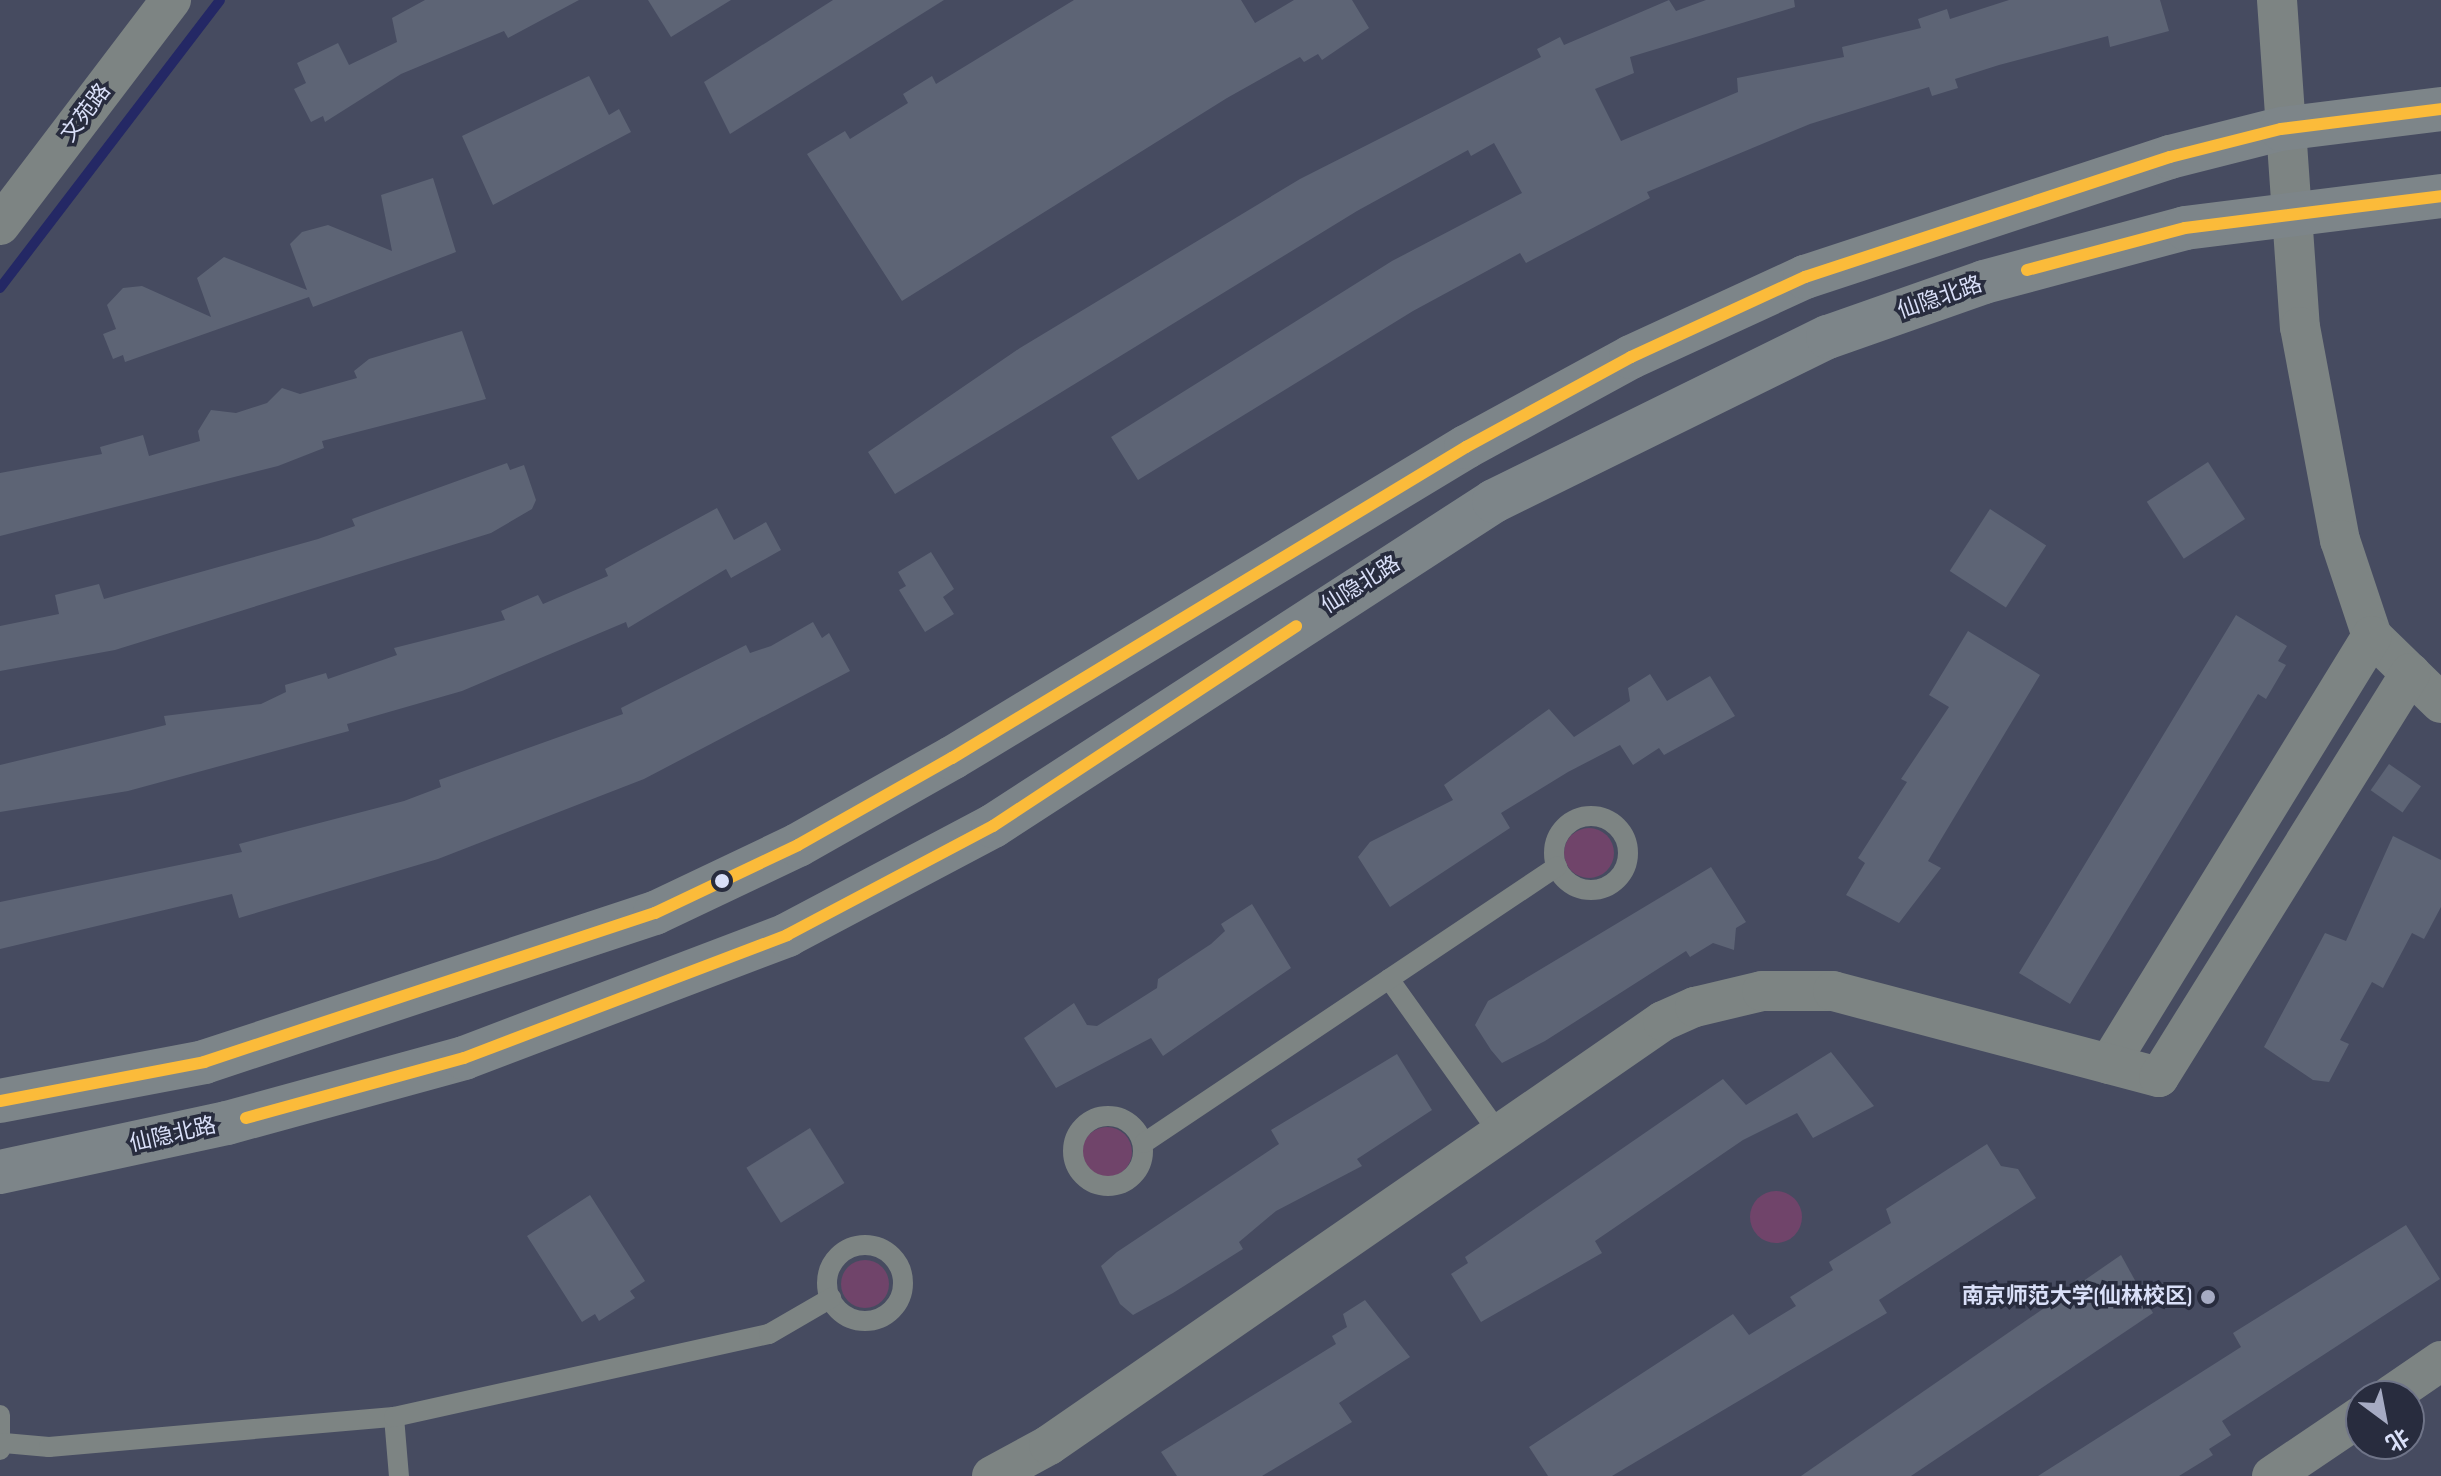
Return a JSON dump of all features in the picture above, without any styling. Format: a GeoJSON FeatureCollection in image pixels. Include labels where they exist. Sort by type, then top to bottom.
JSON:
{"type":"FeatureCollection","features":[{"type":"Feature","properties":{"kind":"main road"},"geometry":{"type":"LineString","coordinates":[[0,1101],[204,1062],[655,913],[798,845],[952,758],[1452,455],[1631,357],[1805,277],[1964,220],[2281,129],[2441,109]]}},
{"type":"Feature","properties":{"kind":"main road","name":"仙隐北路"},"geometry":{"type":"LineString","coordinates":[[0,1172],[227,1123],[464,1058],[684,979],[787,935],[993,826],[1494,501],[1662,413],[1828,337],[1984,282],[2185,228],[2287,212],[2441,196]]}},
{"type":"Feature","properties":{"kind":"street","name":"文苑路"},"geometry":{"type":"LineString","coordinates":[[0,225],[171,0]]}},
{"type":"Feature","properties":{"kind":"street"},"geometry":{"type":"LineString","coordinates":[[2277,0],[2287,212],[2340,540],[2372,636],[2441,703]]}},
{"type":"Feature","properties":{"kind":"street"},"geometry":{"type":"LineString","coordinates":[[2109,1064],[2372,636]]}},
{"type":"Feature","properties":{"kind":"street"},"geometry":{"type":"LineString","coordinates":[[992,1476],[1049,1445],[1663,1021],[1762,991],[1869,997],[2159,1077],[2410,673]]}},
{"type":"Feature","properties":{"kind":"street"},"geometry":{"type":"LineString","coordinates":[[2413,1380],[2441,1361]]}},
{"type":"Feature","properties":{"kind":"street"},"geometry":{"type":"LineString","coordinates":[[2272,1476],[2345,1427]]}},
{"type":"Feature","properties":{"kind":"lane"},"geometry":{"type":"LineString","coordinates":[[1144,1143],[1557,867]]}},
{"type":"Feature","properties":{"kind":"lane"},"geometry":{"type":"LineString","coordinates":[[1389,979],[1499,1133]]}},
{"type":"Feature","properties":{"kind":"lane"},"geometry":{"type":"LineString","coordinates":[[0,1415],[2,1446],[49,1447],[394,1417],[769,1334],[831,1298]]}},
{"type":"Feature","properties":{"kind":"lane"},"geometry":{"type":"LineString","coordinates":[[394,1417],[399,1476]]}},
{"type":"Feature","properties":{"kind":"shaded area"},"geometry":{"type":"Polygon","coordinates":[[[1589,828],[1606,836],[1614,853],[1606,870],[1589,878],[1572,870],[1564,853],[1572,836],[1589,828]]]}},
{"type":"Feature","properties":{"kind":"shaded area"},"geometry":{"type":"Polygon","coordinates":[[[1107,1127],[1124,1135],[1132,1152],[1124,1169],[1107,1177],[1090,1169],[1082,1152],[1090,1135],[1107,1127]]]}},
{"type":"Feature","properties":{"kind":"shaded area"},"geometry":{"type":"Polygon","coordinates":[[[1776,1191],[1794,1199],[1802,1217],[1794,1235],[1776,1243],[1758,1235],[1750,1217],[1758,1199],[1776,1191]]]}},
{"type":"Feature","properties":{"kind":"shaded area"},"geometry":{"type":"Polygon","coordinates":[[[865,1260],[882,1267],[889,1284],[882,1301],[865,1308],[848,1301],[841,1284],[848,1267],[865,1260]]]}},
{"type":"Feature","properties":{"kind":"building"},"geometry":{"type":"Polygon","coordinates":[[[425,0],[579,0],[508,38],[504,31],[401,74],[325,122],[323,116],[311,122],[294,89],[306,83],[297,63],[338,43],[349,65],[397,42],[392,18],[425,0]]]}},
{"type":"Feature","properties":{"kind":"building"},"geometry":{"type":"Polygon","coordinates":[[[648,0],[731,0],[671,37],[648,0]]]}},
{"type":"Feature","properties":{"kind":"building"},"geometry":{"type":"Polygon","coordinates":[[[833,0],[944,0],[730,134],[704,82],[833,0]]]}},
{"type":"Feature","properties":{"kind":"building"},"geometry":{"type":"Polygon","coordinates":[[[1074,0],[1241,0],[1255,23],[1294,0],[1352,0],[1369,28],[1322,60],[1318,54],[1304,62],[1300,57],[1227,98],[902,301],[807,154],[845,131],[850,139],[908,103],[903,94],[932,76],[936,84],[1074,0]]]}},
{"type":"Feature","properties":{"kind":"building"},"geometry":{"type":"Polygon","coordinates":[[[1669,0],[1676,11],[1706,0],[1794,0],[1795,7],[1630,57],[1634,73],[1595,89],[1621,141],[1738,92],[1737,78],[1844,57],[1842,47],[1921,28],[1918,19],[1947,9],[1950,19],[2009,0],[2160,0],[2169,31],[2110,47],[2108,36],[1999,65],[1955,79],[1958,88],[1932,96],[1929,87],[1810,124],[1647,192],[1650,198],[1526,263],[1520,253],[1413,311],[1138,480],[1111,437],[1392,261],[1522,193],[1494,143],[1471,156],[1468,150],[1357,211],[895,494],[868,452],[1020,348],[1300,179],[1541,57],[1537,49],[1560,37],[1564,45],[1669,0]]]}},
{"type":"Feature","properties":{"kind":"building"},"geometry":{"type":"Polygon","coordinates":[[[589,76],[609,115],[619,109],[631,132],[493,205],[462,136],[589,76]]]}},
{"type":"Feature","properties":{"kind":"building"},"geometry":{"type":"Polygon","coordinates":[[[433,178],[456,252],[313,307],[309,297],[125,362],[123,355],[113,359],[103,334],[116,329],[107,305],[123,288],[142,286],[211,317],[197,278],[224,257],[307,290],[290,244],[302,232],[328,225],[392,251],[381,195],[433,178]]]}},
{"type":"Feature","properties":{"kind":"building"},"geometry":{"type":"Polygon","coordinates":[[[462,331],[486,399],[322,441],[324,448],[278,466],[0,536],[0,473],[102,454],[100,447],[143,435],[149,456],[200,441],[198,431],[211,410],[236,413],[267,403],[282,388],[300,394],[357,378],[354,371],[369,359],[462,331]]]}},
{"type":"Feature","properties":{"kind":"building"},"geometry":{"type":"Polygon","coordinates":[[[2208,462],[2245,519],[2184,559],[2147,502],[2208,462]]]}},
{"type":"Feature","properties":{"kind":"building"},"geometry":{"type":"Polygon","coordinates":[[[507,463],[510,470],[524,465],[536,500],[532,509],[491,533],[115,650],[0,671],[0,626],[59,614],[55,595],[99,584],[104,599],[318,539],[355,526],[352,519],[507,463]]]}},
{"type":"Feature","properties":{"kind":"building"},"geometry":{"type":"Polygon","coordinates":[[[717,508],[734,540],[766,522],[781,550],[731,578],[726,569],[628,628],[626,622],[462,691],[347,724],[349,731],[128,791],[0,812],[0,765],[166,725],[164,716],[261,704],[286,692],[285,685],[326,673],[328,679],[397,655],[394,648],[505,620],[501,611],[538,595],[543,604],[608,576],[605,569],[717,508]]]}},
{"type":"Feature","properties":{"kind":"building"},"geometry":{"type":"Polygon","coordinates":[[[1990,509],[2046,545],[2006,608],[1950,571],[1990,509]]]}},
{"type":"Feature","properties":{"kind":"building"},"geometry":{"type":"Polygon","coordinates":[[[931,552],[954,589],[943,597],[954,614],[925,632],[899,590],[906,586],[898,572],[931,552]]]}},
{"type":"Feature","properties":{"kind":"building"},"geometry":{"type":"Polygon","coordinates":[[[2236,615],[2287,646],[2278,661],[2286,665],[2266,699],[2258,694],[2070,1004],[2019,973],[2236,615]]]}},
{"type":"Feature","properties":{"kind":"building"},"geometry":{"type":"Polygon","coordinates":[[[813,622],[822,638],[829,633],[850,671],[644,779],[438,859],[239,918],[232,894],[0,949],[0,902],[242,852],[239,844],[404,801],[441,787],[439,780],[623,714],[621,708],[746,645],[750,653],[771,646],[813,622]]]}},
{"type":"Feature","properties":{"kind":"building"},"geometry":{"type":"Polygon","coordinates":[[[1968,631],[2040,675],[1928,861],[1941,868],[1899,923],[1846,895],[1865,863],[1858,858],[1907,782],[1901,779],[1949,707],[1929,695],[1968,631]]]}},
{"type":"Feature","properties":{"kind":"building"},"geometry":{"type":"Polygon","coordinates":[[[1650,674],[1667,701],[1710,676],[1735,716],[1664,755],[1659,748],[1633,765],[1620,745],[1568,772],[1501,813],[1510,828],[1390,907],[1358,857],[1370,842],[1453,800],[1444,785],[1549,709],[1574,737],[1630,701],[1628,688],[1650,674]]]}},
{"type":"Feature","properties":{"kind":"building"},"geometry":{"type":"Polygon","coordinates":[[[2389,764],[2421,786],[2403,813],[2371,790],[2389,764]]]}},
{"type":"Feature","properties":{"kind":"building"},"geometry":{"type":"Polygon","coordinates":[[[2393,836],[2441,860],[2441,907],[2424,939],[2412,933],[2383,988],[2372,982],[2340,1040],[2349,1044],[2329,1082],[2313,1080],[2264,1047],[2325,933],[2346,941],[2393,836]]]}},
{"type":"Feature","properties":{"kind":"building"},"geometry":{"type":"Polygon","coordinates":[[[1711,867],[1746,922],[1736,928],[1734,950],[1713,943],[1690,957],[1686,951],[1545,1041],[1502,1063],[1475,1025],[1488,1001],[1711,867]]]}},
{"type":"Feature","properties":{"kind":"building"},"geometry":{"type":"Polygon","coordinates":[[[1252,904],[1291,968],[1163,1056],[1151,1038],[1056,1088],[1024,1038],[1074,1003],[1087,1025],[1097,1026],[1157,988],[1158,979],[1211,944],[1225,931],[1221,924],[1252,904]]]}},
{"type":"Feature","properties":{"kind":"building"},"geometry":{"type":"Polygon","coordinates":[[[1831,1052],[1874,1106],[1813,1138],[1797,1113],[1743,1140],[1595,1241],[1602,1253],[1481,1322],[1451,1274],[1468,1263],[1465,1257],[1723,1079],[1746,1105],[1831,1052]]]}},
{"type":"Feature","properties":{"kind":"building"},"geometry":{"type":"Polygon","coordinates":[[[1397,1054],[1432,1110],[1357,1159],[1362,1166],[1276,1211],[1239,1242],[1243,1249],[1173,1293],[1133,1315],[1120,1304],[1101,1266],[1117,1252],[1279,1144],[1271,1130],[1397,1054]]]}},
{"type":"Feature","properties":{"kind":"building"},"geometry":{"type":"Polygon","coordinates":[[[810,1128],[844,1183],[781,1223],[746,1168],[810,1128]]]}},
{"type":"Feature","properties":{"kind":"building"},"geometry":{"type":"Polygon","coordinates":[[[1987,1144],[2001,1166],[2018,1169],[2036,1198],[1879,1300],[1887,1313],[1612,1476],[1548,1476],[1529,1447],[1733,1314],[1749,1335],[1796,1306],[1790,1297],[1833,1270],[1829,1262],[1891,1223],[1886,1209],[1987,1144]]]}},
{"type":"Feature","properties":{"kind":"building"},"geometry":{"type":"Polygon","coordinates":[[[590,1195],[645,1281],[630,1291],[635,1298],[599,1321],[595,1314],[582,1322],[527,1236],[590,1195]]]}},
{"type":"Feature","properties":{"kind":"building"},"geometry":{"type":"Polygon","coordinates":[[[2406,1225],[2440,1279],[2222,1421],[2231,1435],[2209,1449],[2213,1455],[2179,1476],[2038,1476],[2241,1347],[2233,1333],[2406,1225]]]}},
{"type":"Feature","properties":{"kind":"building"},"geometry":{"type":"Polygon","coordinates":[[[2121,1255],[2153,1313],[1911,1476],[1801,1476],[2121,1255]]]}},
{"type":"Feature","properties":{"kind":"building"},"geometry":{"type":"Polygon","coordinates":[[[1365,1300],[1410,1357],[1339,1403],[1352,1422],[1262,1476],[1177,1476],[1161,1452],[1336,1344],[1332,1336],[1347,1327],[1343,1314],[1365,1300]]]}},
{"type":"Feature","properties":{"kind":"waterway"},"geometry":{"type":"LineString","coordinates":[[0,288],[220,0]]}},
{"type":"Feature","properties":{"kind":"transit line"},"geometry":{"type":"LineString","coordinates":[[0,1101],[204,1062],[655,913],[798,845],[952,758],[1466,447],[1631,357],[1805,277],[2170,157],[2281,129],[2441,109]]}},
{"type":"Feature","properties":{"kind":"transit line"},"geometry":{"type":"LineString","coordinates":[[2027,270],[2185,228],[2441,196]]}},
{"type":"Feature","properties":{"kind":"transit line"},"geometry":{"type":"LineString","coordinates":[[246,1118],[464,1058],[787,935],[993,826],[1296,626]]}},
{"type":"Feature","properties":{"kind":"place","name":"南京师范大学(仙林校区)"},"geometry":{"type":"Point","coordinates":[2208,1297]}}]}
